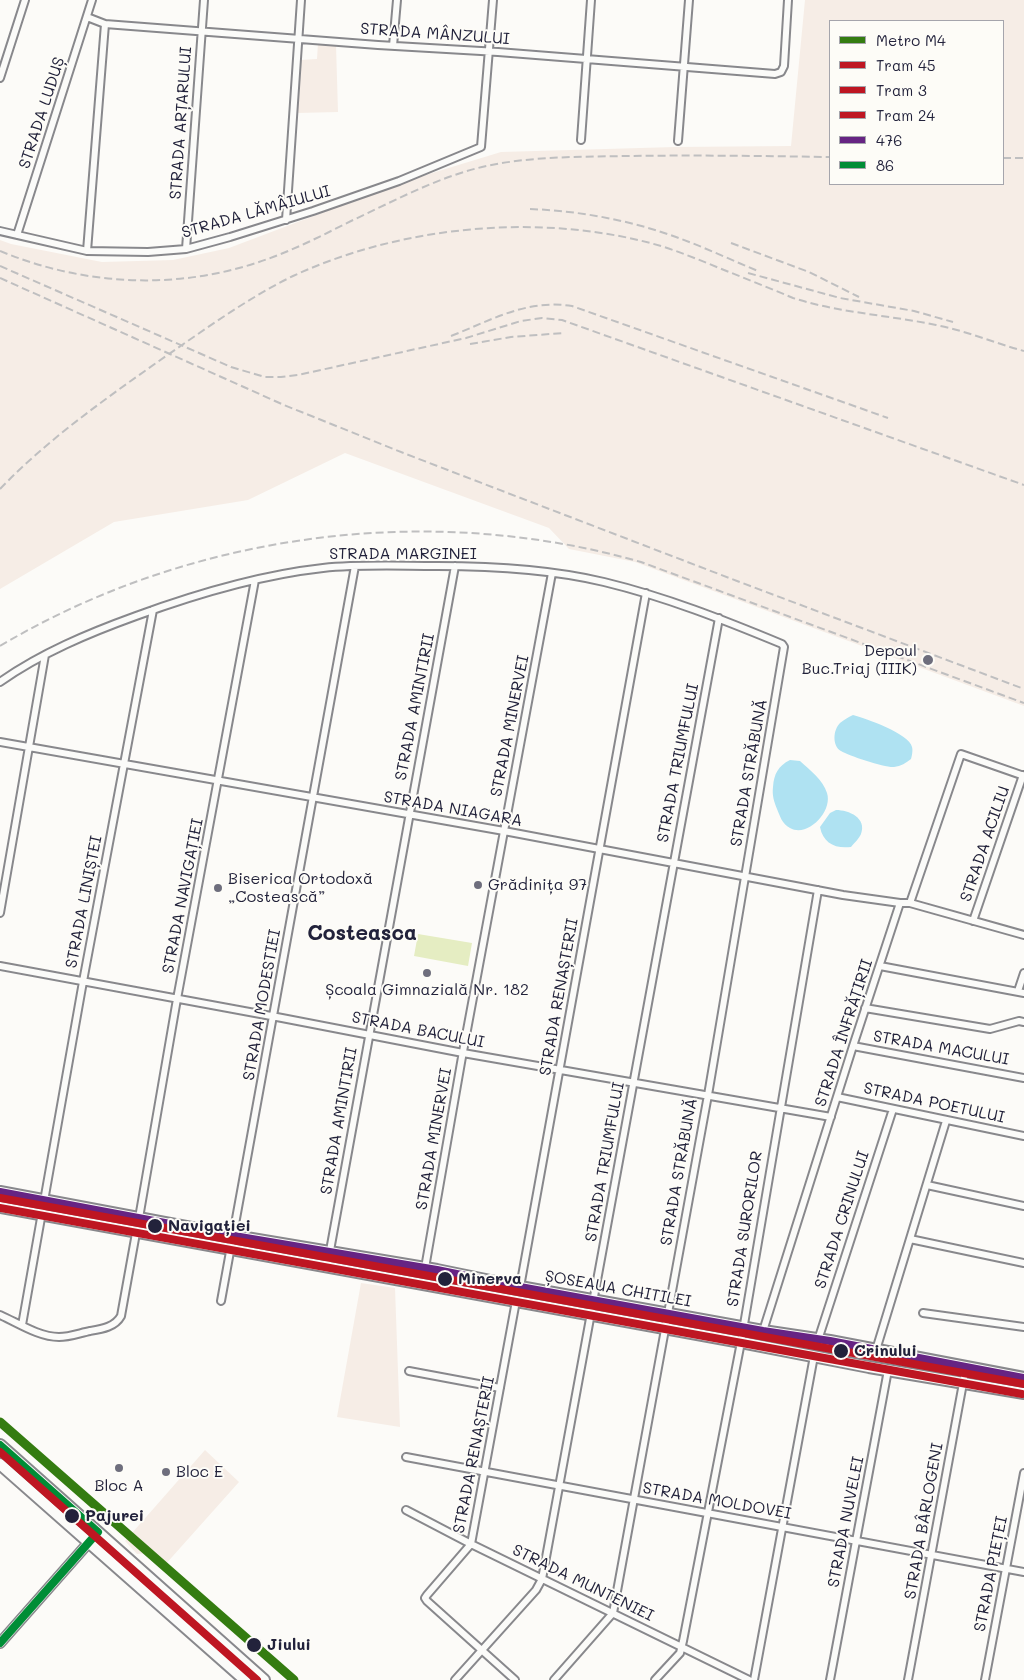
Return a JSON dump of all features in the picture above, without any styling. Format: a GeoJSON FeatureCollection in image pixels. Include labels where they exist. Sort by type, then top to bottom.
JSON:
{"type":"FeatureCollection","features":[{"type":"Feature","properties":{"kind":"main road","name":"ȘOSEAUA CHITILEI"},"geometry":{"type":"LineString","coordinates":[[0,1192],[594,1300],[741,1342],[1024,1393]]}},
{"type":"Feature","properties":{"kind":"main road","name":"ȘOSEAUA CHITILEI"},"geometry":{"type":"LineString","coordinates":[[0,1207],[592,1315],[743,1328],[876,1350],[1024,1378]]}},
{"type":"Feature","properties":{"kind":"main road"},"geometry":{"type":"LineString","coordinates":[[0,1444],[264,1680]]}},
{"type":"Feature","properties":{"kind":"main road"},"geometry":{"type":"LineString","coordinates":[[0,1464],[245,1680]]}},
{"type":"Feature","properties":{"kind":"main road"},"geometry":{"type":"LineString","coordinates":[[187,1628],[197,1620]]}},
{"type":"Feature","properties":{"kind":"street"},"geometry":{"type":"LineString","coordinates":[[0,78],[25,0]]}},
{"type":"Feature","properties":{"kind":"street","name":"STRADA LUDUȘ"},"geometry":{"type":"LineString","coordinates":[[17,235],[92,0]]}},
{"type":"Feature","properties":{"kind":"street","name":"STRADA ARȚARULUI"},"geometry":{"type":"LineString","coordinates":[[186,249],[204,0]]}},
{"type":"Feature","properties":{"kind":"street"},"geometry":{"type":"LineString","coordinates":[[286,220],[301,0]]}},
{"type":"Feature","properties":{"kind":"street"},"geometry":{"type":"LineString","coordinates":[[393,46],[397,0]]}},
{"type":"Feature","properties":{"kind":"street"},"geometry":{"type":"LineString","coordinates":[[489,51],[493,0]]}},
{"type":"Feature","properties":{"kind":"street"},"geometry":{"type":"LineString","coordinates":[[581,140],[591,0]]}},
{"type":"Feature","properties":{"kind":"street"},"geometry":{"type":"LineString","coordinates":[[678,141],[689,0]]}},
{"type":"Feature","properties":{"kind":"street","name":"STRADA MÂNZULUI"},"geometry":{"type":"LineString","coordinates":[[87,17],[106,24],[393,46],[489,51],[775,74],[781,72],[784,66],[788,0]]}},
{"type":"Feature","properties":{"kind":"street"},"geometry":{"type":"LineString","coordinates":[[87,251],[106,24]]}},
{"type":"Feature","properties":{"kind":"street","name":"STRADA LĂMÂIULUI"},"geometry":{"type":"LineString","coordinates":[[0,231],[87,251],[148,252],[186,249],[286,220],[399,181],[482,148],[489,51]]}},
{"type":"Feature","properties":{"kind":"street","name":"STRADA MARGINEI"},"geometry":{"type":"LineString","coordinates":[[0,682],[45,655],[98,631],[186,599],[255,580],[322,568],[355,566],[505,568],[552,573],[603,582],[719,618],[782,644],[784,647]]}},
{"type":"Feature","properties":{"kind":"street","name":"STRADA MODESTIEI"},"geometry":{"type":"LineString","coordinates":[[221,1301],[355,566]]}},
{"type":"Feature","properties":{"kind":"street","name":"STRADA AMINTIRII"},"geometry":{"type":"LineString","coordinates":[[327,1267],[408,815],[455,566]]}},
{"type":"Feature","properties":{"kind":"street","name":"STRADA MINERVEI"},"geometry":{"type":"LineString","coordinates":[[425,1268],[552,573]]}},
{"type":"Feature","properties":{"kind":"street","name":"STRADA NAVIGAȚIEI"},"geometry":{"type":"LineString","coordinates":[[139,1218],[177,999],[255,580]]}},
{"type":"Feature","properties":{"kind":"street","name":"STRADA RENAȘTERII"},"geometry":{"type":"LineString","coordinates":[[520,1287],[646,594]]}},
{"type":"Feature","properties":{"kind":"street","name":"STRADA LINIȘTEI"},"geometry":{"type":"LineString","coordinates":[[42,1215],[83,982],[153,610]]}},
{"type":"Feature","properties":{"kind":"street","name":"STRADA TRIUMFULUI"},"geometry":{"type":"LineString","coordinates":[[455,1680],[536,1590],[542,1579],[719,618]]}},
{"type":"Feature","properties":{"kind":"street","name":"STRADA STRĂBUNĂ"},"geometry":{"type":"LineString","coordinates":[[613,1613],[708,1095],[784,647]]}},
{"type":"Feature","properties":{"kind":"street"},"geometry":{"type":"LineString","coordinates":[[0,913],[45,655]]}},
{"type":"Feature","properties":{"kind":"street","name":"STRADA NIAGARA"},"geometry":{"type":"LineString","coordinates":[[0,742],[504,831],[875,901],[900,903]]}},
{"type":"Feature","properties":{"kind":"street"},"geometry":{"type":"LineString","coordinates":[[910,904],[962,754],[1024,775]]}},
{"type":"Feature","properties":{"kind":"street","name":"STRADA ACILIU"},"geometry":{"type":"LineString","coordinates":[[973,921],[1024,775]]}},
{"type":"Feature","properties":{"kind":"street","name":"STRADA SURORILOR"},"geometry":{"type":"LineString","coordinates":[[655,1680],[680,1652],[682,1647],[741,1342],[818,890]]}},
{"type":"Feature","properties":{"kind":"street"},"geometry":{"type":"LineString","coordinates":[[900,903],[910,904],[1024,935]]}},
{"type":"Feature","properties":{"kind":"street","name":"STRADA ÎNFRĂȚIRII"},"geometry":{"type":"LineString","coordinates":[[763,1331],[900,903]]}},
{"type":"Feature","properties":{"kind":"street","name":"STRADA BACULUI"},"geometry":{"type":"LineString","coordinates":[[0,966],[463,1053],[831,1118]]}},
{"type":"Feature","properties":{"kind":"street"},"geometry":{"type":"LineString","coordinates":[[880,966],[1021,992],[1024,973]]}},
{"type":"Feature","properties":{"kind":"street"},"geometry":{"type":"LineString","coordinates":[[865,1008],[990,1029],[1020,1021],[1024,1022]]}},
{"type":"Feature","properties":{"kind":"street","name":"STRADA MACULUI"},"geometry":{"type":"LineString","coordinates":[[853,1046],[1024,1078]]}},
{"type":"Feature","properties":{"kind":"street","name":"STRADA POETULUI"},"geometry":{"type":"LineString","coordinates":[[838,1097],[1024,1136]]}},
{"type":"Feature","properties":{"kind":"street","name":"STRADA CRINULUI"},"geometry":{"type":"LineString","coordinates":[[818,1340],[893,1109]]}},
{"type":"Feature","properties":{"kind":"street"},"geometry":{"type":"LineString","coordinates":[[876,1350],[946,1121]]}},
{"type":"Feature","properties":{"kind":"street"},"geometry":{"type":"LineString","coordinates":[[927,1185],[1024,1206]]}},
{"type":"Feature","properties":{"kind":"street"},"geometry":{"type":"LineString","coordinates":[[22,1325],[42,1215]]}},
{"type":"Feature","properties":{"kind":"street"},"geometry":{"type":"LineString","coordinates":[[0,1314],[40,1333],[61,1337],[103,1328],[116,1323],[121,1316],[136,1233]]}},
{"type":"Feature","properties":{"kind":"street"},"geometry":{"type":"LineString","coordinates":[[910,1239],[1024,1263]]}},
{"type":"Feature","properties":{"kind":"street","name":"STRADA RENAȘTERII"},"geometry":{"type":"LineString","coordinates":[[482,1650],[427,1601],[426,1595],[471,1544],[516,1301]]}},
{"type":"Feature","properties":{"kind":"street"},"geometry":{"type":"LineString","coordinates":[[923,1313],[1024,1327]]}},
{"type":"Feature","properties":{"kind":"street"},"geometry":{"type":"LineString","coordinates":[[754,1680],[814,1356]]}},
{"type":"Feature","properties":{"kind":"street","name":"STRADA BÂRLOGENI"},"geometry":{"type":"LineString","coordinates":[[908,1680],[966,1367]]}},
{"type":"Feature","properties":{"kind":"street","name":"STRADA NUVELEI"},"geometry":{"type":"LineString","coordinates":[[830,1680],[888,1370]]}},
{"type":"Feature","properties":{"kind":"street"},"geometry":{"type":"LineString","coordinates":[[409,1371],[500,1388]]}},
{"type":"Feature","properties":{"kind":"street","name":"STRADA MOLDOVEI"},"geometry":{"type":"LineString","coordinates":[[406,1457],[1024,1572]]}},
{"type":"Feature","properties":{"kind":"street","name":"STRADA PIEȚEI"},"geometry":{"type":"LineString","coordinates":[[985,1680],[1024,1473]]}},
{"type":"Feature","properties":{"kind":"street","name":"STRADA MUNTENIEI"},"geometry":{"type":"LineString","coordinates":[[406,1510],[471,1544],[749,1680]]}},
{"type":"Feature","properties":{"kind":"street"},"geometry":{"type":"LineString","coordinates":[[0,1643],[98,1532]]}},
{"type":"Feature","properties":{"kind":"street"},"geometry":{"type":"LineString","coordinates":[[554,1680],[613,1613]]}},
{"type":"Feature","properties":{"kind":"street"},"geometry":{"type":"LineString","coordinates":[[482,1650],[515,1680]]}},
{"type":"Feature","properties":{"kind":"shaded area"},"geometry":{"type":"Polygon","coordinates":[[[805,0],[1024,0],[1024,706],[635,562],[569,549],[549,528],[345,453],[248,500],[114,522],[0,589],[0,240],[11,244],[102,262],[173,260],[229,248],[406,181],[501,152],[791,146],[805,0]]]}},
{"type":"Feature","properties":{"kind":"shaded area"},"geometry":{"type":"Polygon","coordinates":[[[318,43],[336,45],[338,112],[297,113],[300,60],[317,59],[318,43]]]}},
{"type":"Feature","properties":{"kind":"shaded area"},"geometry":{"type":"Polygon","coordinates":[[[361,1283],[395,1288],[400,1427],[337,1417],[361,1283]]]}},
{"type":"Feature","properties":{"kind":"shaded area"},"geometry":{"type":"Polygon","coordinates":[[[205,1450],[239,1482],[164,1566],[149,1553],[137,1554],[125,1541],[205,1450]]]}},
{"type":"Feature","properties":{"kind":"green space"},"geometry":{"type":"Polygon","coordinates":[[[418,934],[472,943],[468,966],[414,956],[418,934]]]}},
{"type":"Feature","properties":{"kind":"water"},"geometry":{"type":"Polygon","coordinates":[[[853,715],[886,727],[904,737],[912,747],[911,759],[901,765],[890,767],[852,756],[838,749],[834,738],[836,730],[840,723],[853,715]]]}},
{"type":"Feature","properties":{"kind":"water"},"geometry":{"type":"Polygon","coordinates":[[[790,760],[800,761],[808,768],[827,793],[828,800],[823,815],[818,821],[804,829],[797,830],[785,824],[780,817],[774,798],[774,778],[782,765],[790,760]]]}},
{"type":"Feature","properties":{"kind":"water"},"geometry":{"type":"Polygon","coordinates":[[[836,810],[846,811],[859,819],[862,828],[861,834],[851,847],[835,846],[827,841],[822,833],[820,827],[830,813],[836,810]]]}},
{"type":"Feature","properties":{"kind":"railway"},"geometry":{"type":"LineString","coordinates":[[0,251],[33,263],[101,278],[170,280],[239,268],[273,257],[303,245],[399,198],[448,177],[500,163],[536,159],[591,157],[829,157]]}},
{"type":"Feature","properties":{"kind":"railway"},"geometry":{"type":"LineString","coordinates":[[1004,158],[1024,158]]}},
{"type":"Feature","properties":{"kind":"railway"},"geometry":{"type":"LineString","coordinates":[[530,209],[586,214],[622,221],[686,241],[758,271]]}},
{"type":"Feature","properties":{"kind":"railway"},"geometry":{"type":"LineString","coordinates":[[0,489],[38,452],[101,403],[144,371],[260,294],[293,276],[336,259],[380,245],[427,235],[474,229],[522,227],[570,229],[616,235],[673,250],[793,298],[846,310],[947,328],[1024,351]]}},
{"type":"Feature","properties":{"kind":"railway"},"geometry":{"type":"LineString","coordinates":[[731,243],[809,272],[859,297]]}},
{"type":"Feature","properties":{"kind":"railway"},"geometry":{"type":"LineString","coordinates":[[0,266],[231,367],[265,377],[298,375],[466,338],[521,321],[542,318],[562,320],[1024,485]]}},
{"type":"Feature","properties":{"kind":"railway"},"geometry":{"type":"LineString","coordinates":[[748,273],[840,298],[914,311],[953,322]]}},
{"type":"Feature","properties":{"kind":"railway"},"geometry":{"type":"LineString","coordinates":[[0,278],[284,405],[406,454],[1024,689]]}},
{"type":"Feature","properties":{"kind":"railway"},"geometry":{"type":"LineString","coordinates":[[451,336],[524,308],[539,305],[572,306],[888,418]]}},
{"type":"Feature","properties":{"kind":"railway"},"geometry":{"type":"LineString","coordinates":[[470,344],[511,337],[563,333]]}},
{"type":"Feature","properties":{"kind":"railway"},"geometry":{"type":"LineString","coordinates":[[0,646],[73,607],[150,577],[230,554],[312,539],[395,532],[478,534],[560,543],[641,562],[1024,703]]}},
{"type":"Feature","properties":{"kind":"metro line","name":"M4"},"geometry":{"type":"LineString","coordinates":[[0,1422],[294,1680]]}},
{"type":"Feature","properties":{"kind":"tram line","name":"45"},"geometry":{"type":"LineString","coordinates":[[0,1198],[1024,1384]]}},
{"type":"Feature","properties":{"kind":"tram line","name":"3"},"geometry":{"type":"LineString","coordinates":[[0,1208],[1022,1394]]}},
{"type":"Feature","properties":{"kind":"tram line","name":"24"},"geometry":{"type":"LineString","coordinates":[[0,1452],[257,1680]]}},
{"type":"Feature","properties":{"kind":"transit line","name":"476"},"geometry":{"type":"LineString","coordinates":[[0,1192],[234,1236],[437,1270],[763,1331],[830,1341],[1024,1378]]}},
{"type":"Feature","properties":{"kind":"transit line","name":"86"},"geometry":{"type":"LineString","coordinates":[[0,1445],[98,1532],[0,1643]]}},
{"type":"Feature","properties":{"kind":"place","name":"Depoul Buc.Triaj (IIIK)"},"geometry":{"type":"Point","coordinates":[928,660]}},
{"type":"Feature","properties":{"kind":"place","name":"Grădinița 97"},"geometry":{"type":"Point","coordinates":[478,885]}},
{"type":"Feature","properties":{"kind":"place","name":"Biserica Ortodoxă „Costească”"},"geometry":{"type":"Point","coordinates":[218,888]}},
{"type":"Feature","properties":{"kind":"place","name":"Școala Gimnazială Nr. 182"},"geometry":{"type":"Point","coordinates":[427,973]}},
{"type":"Feature","properties":{"kind":"place","name":"Navigației"},"geometry":{"type":"Point","coordinates":[155,1226]}},
{"type":"Feature","properties":{"kind":"place","name":"Minerva"},"geometry":{"type":"Point","coordinates":[445,1279]}},
{"type":"Feature","properties":{"kind":"place","name":"Crinului"},"geometry":{"type":"Point","coordinates":[841,1351]}},
{"type":"Feature","properties":{"kind":"place","name":"Bloc A"},"geometry":{"type":"Point","coordinates":[119,1468]}},
{"type":"Feature","properties":{"kind":"place","name":"Bloc E"},"geometry":{"type":"Point","coordinates":[166,1472]}},
{"type":"Feature","properties":{"kind":"place","name":"Pajurei"},"geometry":{"type":"Point","coordinates":[72,1516]}},
{"type":"Feature","properties":{"kind":"place","name":"Jiului"},"geometry":{"type":"Point","coordinates":[254,1645]}},
{"type":"Feature","properties":{"kind":"district","name":"Costeasca"},"geometry":{"type":"Point","coordinates":[362,934]}}]}
